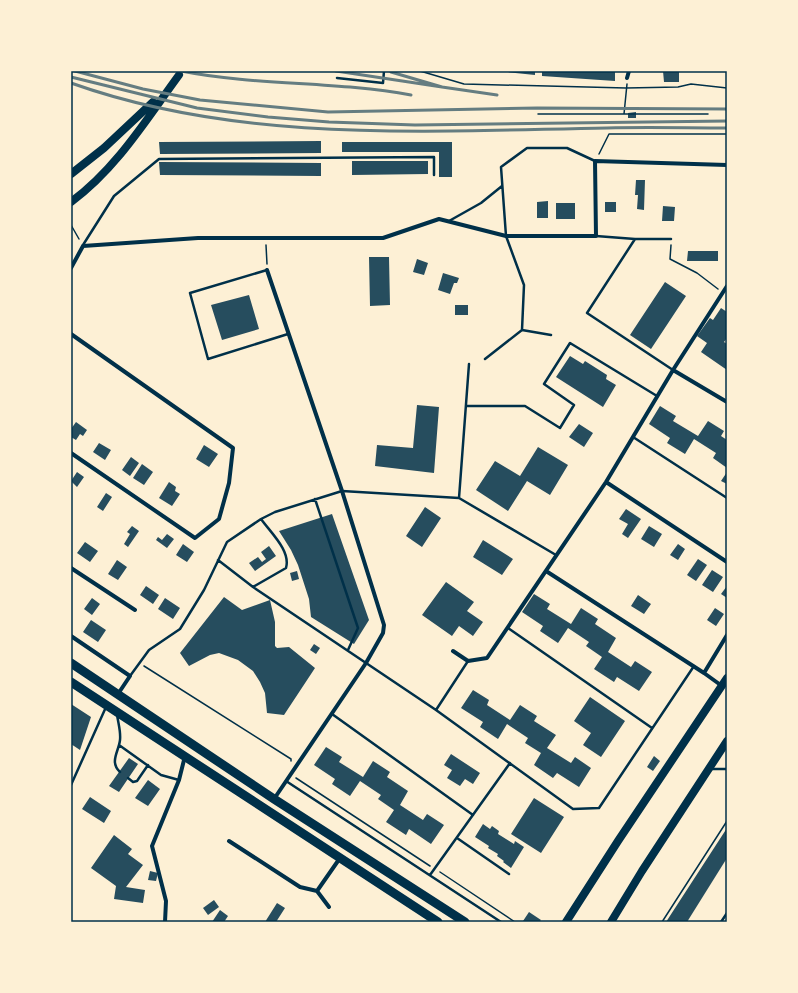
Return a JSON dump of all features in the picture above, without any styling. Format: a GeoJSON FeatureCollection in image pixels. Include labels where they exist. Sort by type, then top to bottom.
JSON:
{"type":"FeatureCollection","features":[{"type":"Feature","properties":{"kind":"highway"},"geometry":{"type":"LineString","coordinates":[[71,663],[274,799],[465,922]]}},
{"type":"Feature","properties":{"kind":"highway"},"geometry":{"type":"LineString","coordinates":[[71,682],[438,922]]}},
{"type":"Feature","properties":{"kind":"main road"},"geometry":{"type":"LineString","coordinates":[[71,174],[104,148],[144,112],[181,73]]}},
{"type":"Feature","properties":{"kind":"main road"},"geometry":{"type":"LineString","coordinates":[[71,202],[96,182],[115,161],[181,73]]}},
{"type":"Feature","properties":{"kind":"main road"},"geometry":{"type":"LineString","coordinates":[[566,922],[618,841],[727,678]]}},
{"type":"Feature","properties":{"kind":"main road"},"geometry":{"type":"LineString","coordinates":[[611,922],[642,871],[727,741]]}},
{"type":"Feature","properties":{"kind":"street"},"geometry":{"type":"LineString","coordinates":[[628,78],[630,71]]}},
{"type":"Feature","properties":{"kind":"street"},"geometry":{"type":"LineString","coordinates":[[71,268],[83,246],[198,238],[383,238],[439,219],[506,236],[596,236],[595,161],[727,165]]}},
{"type":"Feature","properties":{"kind":"street"},"geometry":{"type":"LineString","coordinates":[[267,270],[342,491],[384,625],[383,633],[366,663],[274,799]]}},
{"type":"Feature","properties":{"kind":"street"},"geometry":{"type":"LineString","coordinates":[[453,651],[468,661],[487,658],[606,482],[673,370],[725,293],[727,286]]}},
{"type":"Feature","properties":{"kind":"street"},"geometry":{"type":"LineString","coordinates":[[71,334],[233,448],[229,482],[219,519],[196,538],[71,453]]}},
{"type":"Feature","properties":{"kind":"street"},"geometry":{"type":"LineString","coordinates":[[673,370],[727,402]]}},
{"type":"Feature","properties":{"kind":"street"},"geometry":{"type":"LineString","coordinates":[[606,482],[727,562]]}},
{"type":"Feature","properties":{"kind":"street"},"geometry":{"type":"LineString","coordinates":[[71,568],[135,610]]}},
{"type":"Feature","properties":{"kind":"street"},"geometry":{"type":"LineString","coordinates":[[546,571],[694,666],[722,686]]}},
{"type":"Feature","properties":{"kind":"street"},"geometry":{"type":"LineString","coordinates":[[704,673],[727,635]]}},
{"type":"Feature","properties":{"kind":"street"},"geometry":{"type":"LineString","coordinates":[[71,636],[130,676],[118,694]]}},
{"type":"Feature","properties":{"kind":"street"},"geometry":{"type":"LineString","coordinates":[[166,922],[166,901],[152,846],[179,780],[186,756]]}},
{"type":"Feature","properties":{"kind":"street"},"geometry":{"type":"LineString","coordinates":[[229,842],[300,887],[317,892],[329,907]]}},
{"type":"Feature","properties":{"kind":"street"},"geometry":{"type":"LineString","coordinates":[[317,892],[340,858]]}},
{"type":"Feature","properties":{"kind":"lane"},"geometry":{"type":"LineString","coordinates":[[337,78],[383,83],[384,71]]}},
{"type":"Feature","properties":{"kind":"lane"},"geometry":{"type":"LineString","coordinates":[[522,330],[524,285],[506,236],[501,167],[527,148],[567,148],[595,161]]}},
{"type":"Feature","properties":{"kind":"lane"},"geometry":{"type":"LineString","coordinates":[[83,246],[114,196],[159,158],[434,157],[434,175]]}},
{"type":"Feature","properties":{"kind":"lane"},"geometry":{"type":"LineString","coordinates":[[448,221],[481,203],[502,186]]}},
{"type":"Feature","properties":{"kind":"lane"},"geometry":{"type":"LineString","coordinates":[[596,236],[635,239],[670,239]]}},
{"type":"Feature","properties":{"kind":"lane"},"geometry":{"type":"LineString","coordinates":[[635,239],[587,313],[673,370]]}},
{"type":"Feature","properties":{"kind":"lane"},"geometry":{"type":"LineString","coordinates":[[267,270],[190,293],[208,359],[289,334]]}},
{"type":"Feature","properties":{"kind":"lane"},"geometry":{"type":"LineString","coordinates":[[485,359],[522,330],[551,335]]}},
{"type":"Feature","properties":{"kind":"lane"},"geometry":{"type":"LineString","coordinates":[[466,406],[525,406],[560,428],[574,405],[544,384],[570,342],[658,396]]}},
{"type":"Feature","properties":{"kind":"lane"},"geometry":{"type":"LineString","coordinates":[[458,498],[470,364]]}},
{"type":"Feature","properties":{"kind":"lane"},"geometry":{"type":"LineString","coordinates":[[633,437],[727,498]]}},
{"type":"Feature","properties":{"kind":"lane"},"geometry":{"type":"LineString","coordinates":[[130,676],[149,650],[180,629],[204,590],[227,542],[261,519],[275,512],[342,491],[458,498],[556,556]]}},
{"type":"Feature","properties":{"kind":"lane"},"geometry":{"type":"LineString","coordinates":[[315,499],[358,628],[348,650]]}},
{"type":"Feature","properties":{"kind":"lane"},"geometry":{"type":"LineString","coordinates":[[253,587],[286,568],[288,561],[286,554],[261,519]]}},
{"type":"Feature","properties":{"kind":"lane"},"geometry":{"type":"LineString","coordinates":[[218,560],[253,587],[436,710],[573,810],[599,808],[694,666]]}},
{"type":"Feature","properties":{"kind":"lane"},"geometry":{"type":"LineString","coordinates":[[508,628],[652,728]]}},
{"type":"Feature","properties":{"kind":"lane"},"geometry":{"type":"LineString","coordinates":[[436,710],[468,661]]}},
{"type":"Feature","properties":{"kind":"lane"},"geometry":{"type":"LineString","coordinates":[[71,785],[107,706]]}},
{"type":"Feature","properties":{"kind":"lane"},"geometry":{"type":"LineString","coordinates":[[117,712],[120,732],[119,745],[114,760],[115,768],[120,772]]}},
{"type":"Feature","properties":{"kind":"lane"},"geometry":{"type":"LineString","coordinates":[[331,714],[473,815]]}},
{"type":"Feature","properties":{"kind":"lane"},"geometry":{"type":"LineString","coordinates":[[119,745],[165,777],[179,780]]}},
{"type":"Feature","properties":{"kind":"lane"},"geometry":{"type":"LineString","coordinates":[[430,875],[510,763]]}},
{"type":"Feature","properties":{"kind":"lane"},"geometry":{"type":"LineString","coordinates":[[128,778],[133,782],[137,781],[148,765]]}},
{"type":"Feature","properties":{"kind":"lane"},"geometry":{"type":"LineString","coordinates":[[708,769],[727,769]]}},
{"type":"Feature","properties":{"kind":"lane"},"geometry":{"type":"LineString","coordinates":[[286,781],[501,922]]}},
{"type":"Feature","properties":{"kind":"lane"},"geometry":{"type":"LineString","coordinates":[[457,838],[509,874]]}},
{"type":"Feature","properties":{"kind":"lane"},"geometry":{"type":"LineString","coordinates":[[721,922],[727,913]]}},
{"type":"Feature","properties":{"kind":"path"},"geometry":{"type":"LineString","coordinates":[[420,71],[464,84],[626,88],[678,87],[691,84],[727,88]]}},
{"type":"Feature","properties":{"kind":"path"},"geometry":{"type":"LineString","coordinates":[[624,114],[626,88]]}},
{"type":"Feature","properties":{"kind":"path"},"geometry":{"type":"LineString","coordinates":[[538,114],[708,114]]}},
{"type":"Feature","properties":{"kind":"path"},"geometry":{"type":"LineString","coordinates":[[595,161],[609,134],[727,134]]}},
{"type":"Feature","properties":{"kind":"path"},"geometry":{"type":"LineString","coordinates":[[71,226],[83,246]]}},
{"type":"Feature","properties":{"kind":"path"},"geometry":{"type":"LineString","coordinates":[[266,238],[267,270]]}},
{"type":"Feature","properties":{"kind":"path"},"geometry":{"type":"LineString","coordinates":[[670,239],[670,259],[698,273],[725,293]]}},
{"type":"Feature","properties":{"kind":"path"},"geometry":{"type":"LineString","coordinates":[[139,663],[291,759],[291,774],[515,922]]}},
{"type":"Feature","properties":{"kind":"path"},"geometry":{"type":"LineString","coordinates":[[662,922],[727,821]]}},
{"type":"Feature","properties":{"kind":"building"},"geometry":{"type":"Polygon","coordinates":[[[497,71],[535,71],[535,75],[497,71]]]}},
{"type":"Feature","properties":{"kind":"building"},"geometry":{"type":"Polygon","coordinates":[[[542,71],[615,71],[615,81],[542,76],[542,71]]]}},
{"type":"Feature","properties":{"kind":"building"},"geometry":{"type":"Polygon","coordinates":[[[663,71],[679,71],[679,82],[664,82],[663,71]]]}},
{"type":"Feature","properties":{"kind":"building"},"geometry":{"type":"Polygon","coordinates":[[[636,112],[636,118],[628,118],[628,113],[636,112]]]}},
{"type":"Feature","properties":{"kind":"building"},"geometry":{"type":"Polygon","coordinates":[[[321,141],[321,153],[160,154],[159,142],[321,141]]]}},
{"type":"Feature","properties":{"kind":"building"},"geometry":{"type":"Polygon","coordinates":[[[342,142],[452,142],[452,177],[439,177],[439,152],[342,152],[342,142]]]}},
{"type":"Feature","properties":{"kind":"building"},"geometry":{"type":"Polygon","coordinates":[[[352,161],[428,161],[428,174],[352,175],[352,161]]]}},
{"type":"Feature","properties":{"kind":"building"},"geometry":{"type":"Polygon","coordinates":[[[159,162],[321,163],[321,176],[160,175],[159,162]]]}},
{"type":"Feature","properties":{"kind":"building"},"geometry":{"type":"Polygon","coordinates":[[[636,180],[645,180],[644,210],[637,209],[638,195],[635,195],[636,180]]]}},
{"type":"Feature","properties":{"kind":"building"},"geometry":{"type":"Polygon","coordinates":[[[548,201],[548,218],[537,218],[537,202],[548,201]]]}},
{"type":"Feature","properties":{"kind":"building"},"geometry":{"type":"Polygon","coordinates":[[[605,202],[616,202],[616,212],[605,212],[605,202]]]}},
{"type":"Feature","properties":{"kind":"building"},"geometry":{"type":"Polygon","coordinates":[[[556,203],[575,203],[575,219],[556,219],[556,203]]]}},
{"type":"Feature","properties":{"kind":"building"},"geometry":{"type":"Polygon","coordinates":[[[663,206],[675,207],[674,221],[662,221],[663,206]]]}},
{"type":"Feature","properties":{"kind":"building"},"geometry":{"type":"Polygon","coordinates":[[[688,251],[718,251],[718,261],[687,261],[688,251]]]}},
{"type":"Feature","properties":{"kind":"building"},"geometry":{"type":"Polygon","coordinates":[[[369,257],[389,257],[390,305],[370,306],[369,257]]]}},
{"type":"Feature","properties":{"kind":"building"},"geometry":{"type":"Polygon","coordinates":[[[417,259],[428,263],[424,275],[413,272],[417,259]]]}},
{"type":"Feature","properties":{"kind":"building"},"geometry":{"type":"Polygon","coordinates":[[[443,273],[459,278],[457,283],[454,283],[450,294],[438,290],[443,273]]]}},
{"type":"Feature","properties":{"kind":"building"},"geometry":{"type":"Polygon","coordinates":[[[665,282],[686,296],[651,349],[630,335],[665,282]]]}},
{"type":"Feature","properties":{"kind":"building"},"geometry":{"type":"Polygon","coordinates":[[[249,295],[259,329],[222,340],[211,305],[249,295]]]}},
{"type":"Feature","properties":{"kind":"building"},"geometry":{"type":"Polygon","coordinates":[[[455,305],[468,305],[468,315],[455,315],[455,305]]]}},
{"type":"Feature","properties":{"kind":"building"},"geometry":{"type":"Polygon","coordinates":[[[721,308],[727,312],[727,338],[724,342],[727,344],[727,370],[701,352],[707,343],[697,336],[710,318],[713,320],[721,308]]]}},
{"type":"Feature","properties":{"kind":"building"},"geometry":{"type":"Polygon","coordinates":[[[570,356],[583,364],[585,361],[607,375],[606,379],[616,385],[603,407],[556,377],[570,356]]]}},
{"type":"Feature","properties":{"kind":"building"},"geometry":{"type":"Polygon","coordinates":[[[417,405],[439,407],[434,473],[375,466],[377,445],[413,448],[417,405]]]}},
{"type":"Feature","properties":{"kind":"building"},"geometry":{"type":"Polygon","coordinates":[[[660,406],[676,416],[673,421],[698,436],[708,421],[724,431],[721,436],[727,440],[727,468],[713,458],[716,453],[694,439],[685,454],[667,443],[670,438],[649,424],[660,406]]]}},
{"type":"Feature","properties":{"kind":"building"},"geometry":{"type":"Polygon","coordinates":[[[76,422],[87,430],[83,436],[80,434],[76,440],[71,437],[71,429],[76,422]]]}},
{"type":"Feature","properties":{"kind":"building"},"geometry":{"type":"Polygon","coordinates":[[[579,424],[593,433],[584,447],[569,437],[579,424]]]}},
{"type":"Feature","properties":{"kind":"building"},"geometry":{"type":"Polygon","coordinates":[[[99,443],[111,450],[105,460],[93,452],[99,443]]]}},
{"type":"Feature","properties":{"kind":"building"},"geometry":{"type":"Polygon","coordinates":[[[204,445],[218,454],[209,467],[196,459],[204,445]]]}},
{"type":"Feature","properties":{"kind":"building"},"geometry":{"type":"Polygon","coordinates":[[[538,447],[568,465],[550,495],[527,481],[508,511],[476,490],[495,461],[520,476],[538,447]]]}},
{"type":"Feature","properties":{"kind":"building"},"geometry":{"type":"Polygon","coordinates":[[[131,457],[139,463],[130,476],[122,470],[131,457]]]}},
{"type":"Feature","properties":{"kind":"building"},"geometry":{"type":"Polygon","coordinates":[[[142,464],[153,472],[144,485],[133,478],[142,464]]]}},
{"type":"Feature","properties":{"kind":"building"},"geometry":{"type":"Polygon","coordinates":[[[77,472],[84,477],[77,487],[71,481],[77,472]]]}},
{"type":"Feature","properties":{"kind":"building"},"geometry":{"type":"Polygon","coordinates":[[[727,472],[727,484],[721,481],[727,472]]]}},
{"type":"Feature","properties":{"kind":"building"},"geometry":{"type":"Polygon","coordinates":[[[169,482],[176,487],[175,491],[180,494],[172,506],[159,498],[169,482]]]}},
{"type":"Feature","properties":{"kind":"building"},"geometry":{"type":"Polygon","coordinates":[[[106,493],[112,497],[103,511],[97,507],[106,493]]]}},
{"type":"Feature","properties":{"kind":"building"},"geometry":{"type":"Polygon","coordinates":[[[425,507],[441,518],[422,547],[406,536],[425,507]]]}},
{"type":"Feature","properties":{"kind":"building"},"geometry":{"type":"Polygon","coordinates":[[[626,509],[641,519],[628,538],[622,534],[628,524],[619,519],[626,509]]]}},
{"type":"Feature","properties":{"kind":"building"},"geometry":{"type":"Polygon","coordinates":[[[332,514],[369,620],[354,644],[311,617],[309,599],[298,565],[291,550],[279,531],[332,514]]]}},
{"type":"Feature","properties":{"kind":"building"},"geometry":{"type":"Polygon","coordinates":[[[132,526],[139,531],[128,547],[124,544],[130,534],[127,532],[132,526]]]}},
{"type":"Feature","properties":{"kind":"building"},"geometry":{"type":"Polygon","coordinates":[[[649,526],[662,534],[654,547],[641,539],[649,526]]]}},
{"type":"Feature","properties":{"kind":"building"},"geometry":{"type":"Polygon","coordinates":[[[167,534],[174,539],[167,548],[156,540],[158,537],[162,540],[167,534]]]}},
{"type":"Feature","properties":{"kind":"building"},"geometry":{"type":"Polygon","coordinates":[[[483,540],[513,559],[502,575],[473,557],[483,540]]]}},
{"type":"Feature","properties":{"kind":"building"},"geometry":{"type":"Polygon","coordinates":[[[85,542],[98,551],[90,562],[77,553],[85,542]]]}},
{"type":"Feature","properties":{"kind":"building"},"geometry":{"type":"Polygon","coordinates":[[[183,544],[194,552],[187,562],[176,555],[183,544]]]}},
{"type":"Feature","properties":{"kind":"building"},"geometry":{"type":"Polygon","coordinates":[[[678,544],[685,549],[678,560],[670,555],[678,544]]]}},
{"type":"Feature","properties":{"kind":"building"},"geometry":{"type":"Polygon","coordinates":[[[269,546],[276,556],[255,571],[249,563],[258,557],[262,562],[266,559],[261,552],[269,546]]]}},
{"type":"Feature","properties":{"kind":"building"},"geometry":{"type":"Polygon","coordinates":[[[698,559],[707,565],[696,581],[687,575],[698,559]]]}},
{"type":"Feature","properties":{"kind":"building"},"geometry":{"type":"Polygon","coordinates":[[[117,560],[127,567],[118,580],[108,574],[117,560]]]}},
{"type":"Feature","properties":{"kind":"building"},"geometry":{"type":"Polygon","coordinates":[[[712,570],[723,577],[713,592],[702,585],[712,570]]]}},
{"type":"Feature","properties":{"kind":"building"},"geometry":{"type":"Polygon","coordinates":[[[297,571],[299,579],[292,581],[290,573],[297,571]]]}},
{"type":"Feature","properties":{"kind":"building"},"geometry":{"type":"Polygon","coordinates":[[[446,582],[474,602],[467,611],[483,622],[473,636],[459,626],[452,636],[422,615],[446,582]]]}},
{"type":"Feature","properties":{"kind":"building"},"geometry":{"type":"Polygon","coordinates":[[[146,586],[159,595],[153,604],[140,595],[146,586]]]}},
{"type":"Feature","properties":{"kind":"building"},"geometry":{"type":"Polygon","coordinates":[[[727,586],[727,598],[721,594],[727,586]]]}},
{"type":"Feature","properties":{"kind":"building"},"geometry":{"type":"Polygon","coordinates":[[[534,594],[550,604],[547,609],[571,624],[581,608],[598,619],[595,624],[616,638],[608,652],[631,667],[635,661],[652,672],[639,691],[617,677],[614,682],[594,669],[602,657],[586,646],[589,642],[568,628],[558,643],[540,631],[543,626],[522,612],[534,594]]]}},
{"type":"Feature","properties":{"kind":"building"},"geometry":{"type":"Polygon","coordinates":[[[638,595],[651,604],[644,614],[631,606],[638,595]]]}},
{"type":"Feature","properties":{"kind":"building"},"geometry":{"type":"Polygon","coordinates":[[[224,597],[242,610],[270,600],[275,622],[275,646],[277,648],[289,647],[315,668],[284,715],[267,713],[265,693],[260,682],[253,671],[238,660],[219,653],[210,655],[189,666],[180,653],[224,597]]]}},
{"type":"Feature","properties":{"kind":"building"},"geometry":{"type":"Polygon","coordinates":[[[92,598],[100,604],[92,615],[84,609],[92,598]]]}},
{"type":"Feature","properties":{"kind":"building"},"geometry":{"type":"Polygon","coordinates":[[[165,598],[180,608],[173,619],[158,609],[165,598]]]}},
{"type":"Feature","properties":{"kind":"building"},"geometry":{"type":"Polygon","coordinates":[[[715,608],[724,614],[716,626],[707,620],[715,608]]]}},
{"type":"Feature","properties":{"kind":"building"},"geometry":{"type":"Polygon","coordinates":[[[91,620],[106,630],[98,642],[83,632],[91,620]]]}},
{"type":"Feature","properties":{"kind":"building"},"geometry":{"type":"Polygon","coordinates":[[[314,644],[320,648],[316,654],[310,650],[314,644]]]}},
{"type":"Feature","properties":{"kind":"building"},"geometry":{"type":"Polygon","coordinates":[[[473,690],[489,700],[487,705],[510,720],[520,705],[537,716],[534,721],[556,735],[547,748],[571,763],[575,757],[591,768],[579,787],[557,773],[553,778],[534,765],[541,753],[525,743],[528,738],[507,724],[498,739],[480,727],[483,722],[461,708],[473,690]]]}},
{"type":"Feature","properties":{"kind":"building"},"geometry":{"type":"Polygon","coordinates":[[[590,697],[625,721],[601,757],[583,745],[591,733],[574,721],[590,697]]]}},
{"type":"Feature","properties":{"kind":"building"},"geometry":{"type":"Polygon","coordinates":[[[71,704],[91,717],[80,750],[71,744],[71,704]]]}},
{"type":"Feature","properties":{"kind":"building"},"geometry":{"type":"Polygon","coordinates":[[[326,747],[342,757],[339,762],[363,777],[373,761],[390,772],[387,777],[408,791],[400,805],[423,820],[427,814],[444,825],[431,844],[409,829],[406,835],[386,822],[394,810],[378,799],[381,795],[360,781],[350,796],[332,784],[335,779],[314,765],[326,747]]]}},
{"type":"Feature","properties":{"kind":"building"},"geometry":{"type":"Polygon","coordinates":[[[451,754],[480,773],[473,784],[465,779],[460,786],[447,778],[452,770],[444,765],[451,754]]]}},
{"type":"Feature","properties":{"kind":"building"},"geometry":{"type":"Polygon","coordinates":[[[654,756],[660,761],[653,771],[647,767],[654,756]]]}},
{"type":"Feature","properties":{"kind":"building"},"geometry":{"type":"Polygon","coordinates":[[[129,758],[138,764],[119,792],[109,786],[129,758]]]}},
{"type":"Feature","properties":{"kind":"building"},"geometry":{"type":"Polygon","coordinates":[[[148,780],[160,789],[148,806],[135,798],[148,780]]]}},
{"type":"Feature","properties":{"kind":"building"},"geometry":{"type":"Polygon","coordinates":[[[90,797],[111,811],[104,823],[82,809],[90,797]]]}},
{"type":"Feature","properties":{"kind":"building"},"geometry":{"type":"Polygon","coordinates":[[[534,798],[564,817],[541,853],[511,834],[534,798]]]}},
{"type":"Feature","properties":{"kind":"building"},"geometry":{"type":"Polygon","coordinates":[[[483,824],[490,829],[492,826],[499,831],[498,834],[514,844],[515,841],[524,847],[511,868],[497,856],[498,854],[488,848],[489,846],[475,837],[483,824]]]}},
{"type":"Feature","properties":{"kind":"building"},"geometry":{"type":"Polygon","coordinates":[[[727,828],[727,858],[687,922],[666,922],[727,828]]]}},
{"type":"Feature","properties":{"kind":"building"},"geometry":{"type":"Polygon","coordinates":[[[114,835],[132,849],[128,854],[143,865],[126,887],[145,890],[143,903],[114,899],[116,886],[91,868],[114,835]]]}},
{"type":"Feature","properties":{"kind":"building"},"geometry":{"type":"Polygon","coordinates":[[[150,871],[158,873],[156,881],[148,880],[150,871]]]}},
{"type":"Feature","properties":{"kind":"building"},"geometry":{"type":"Polygon","coordinates":[[[214,900],[219,907],[208,915],[203,908],[214,900]]]}},
{"type":"Feature","properties":{"kind":"building"},"geometry":{"type":"Polygon","coordinates":[[[277,903],[285,908],[276,922],[265,922],[277,903]]]}},
{"type":"Feature","properties":{"kind":"building"},"geometry":{"type":"Polygon","coordinates":[[[220,910],[228,916],[224,922],[212,922],[220,910]]]}},
{"type":"Feature","properties":{"kind":"building"},"geometry":{"type":"Polygon","coordinates":[[[529,912],[541,920],[539,922],[523,921],[529,912]]]}},
{"type":"Feature","properties":{"kind":"railway"},"geometry":{"type":"LineString","coordinates":[[75,71],[143,89],[200,100],[328,112],[537,108],[727,109]]}},
{"type":"Feature","properties":{"kind":"railway"},"geometry":{"type":"LineString","coordinates":[[181,71],[238,79],[354,87],[411,95]]}},
{"type":"Feature","properties":{"kind":"railway"},"geometry":{"type":"LineString","coordinates":[[336,71],[442,87],[391,72]]}},
{"type":"Feature","properties":{"kind":"railway"},"geometry":{"type":"LineString","coordinates":[[71,77],[197,108],[268,117],[329,122],[415,125],[727,121]]}},
{"type":"Feature","properties":{"kind":"railway"},"geometry":{"type":"LineString","coordinates":[[71,83],[136,103],[202,116],[269,125],[336,130],[472,131],[622,128],[727,128]]}},
{"type":"Feature","properties":{"kind":"railway"},"geometry":{"type":"LineString","coordinates":[[442,87],[497,95]]}}]}
